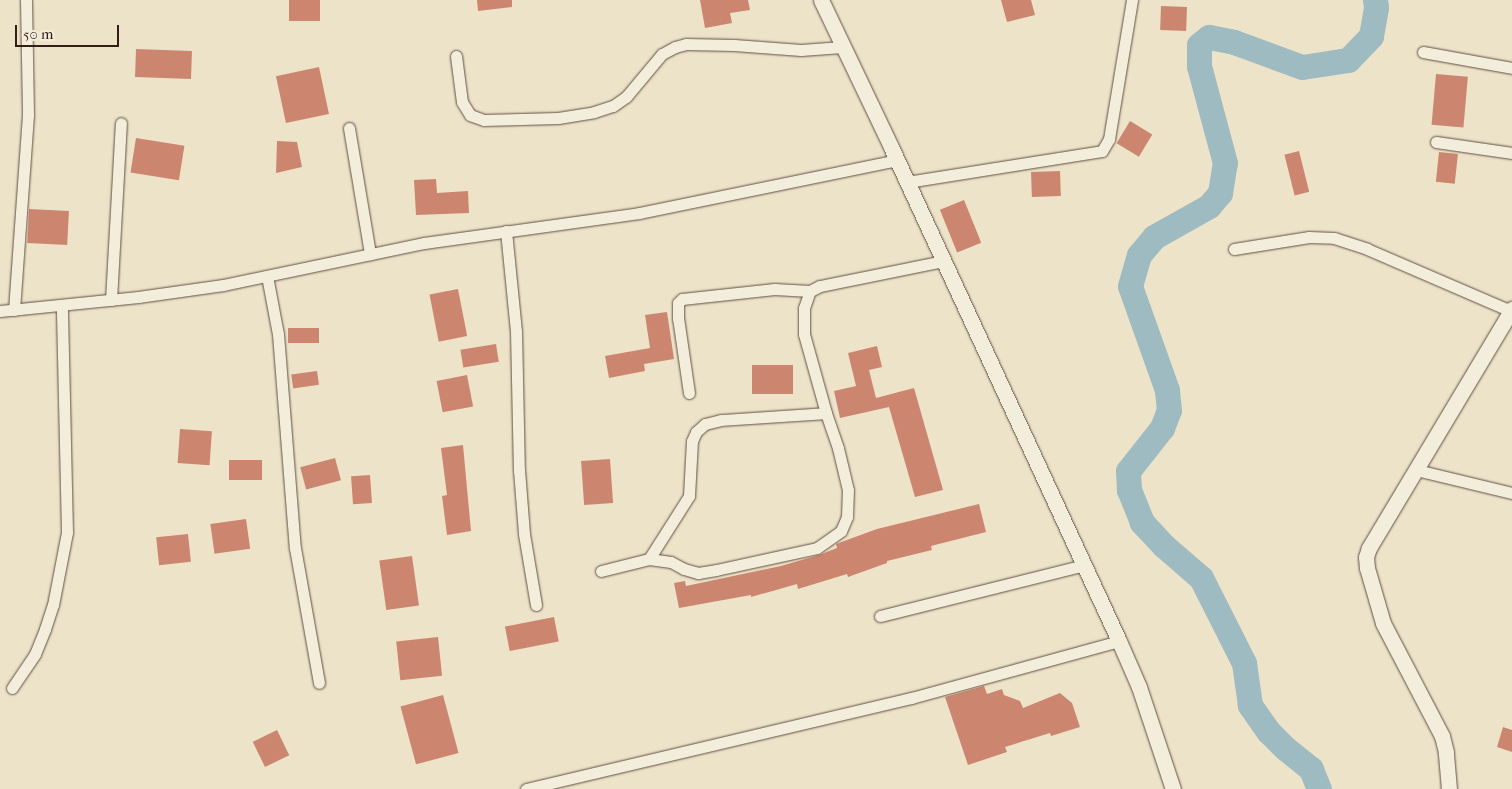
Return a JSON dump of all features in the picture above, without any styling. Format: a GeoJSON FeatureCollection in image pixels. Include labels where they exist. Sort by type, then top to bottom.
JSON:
{"type":"FeatureCollection","features":[{"type":"Feature","properties":{"kind":"main road"},"geometry":{"type":"LineString","coordinates":[[821,0],[898,160],[1119,641],[1139,687],[1173,789]]}},
{"type":"Feature","properties":{"kind":"main road"},"geometry":{"type":"LineString","coordinates":[[1449,789],[1446,752],[1442,736],[1387,630],[1367,568],[1369,548],[1511,310]]}},
{"type":"Feature","properties":{"kind":"street"},"geometry":{"type":"LineString","coordinates":[[14,310],[28,114],[26,0]]}},
{"type":"Feature","properties":{"kind":"street"},"geometry":{"type":"LineString","coordinates":[[907,182],[1102,151],[1110,139],[1132,0]]}},
{"type":"Feature","properties":{"kind":"street"},"geometry":{"type":"LineString","coordinates":[[456,56],[462,102],[470,115],[484,120],[558,118],[594,112],[613,106],[626,97],[662,54],[686,44],[734,45],[801,50],[842,47]]}},
{"type":"Feature","properties":{"kind":"street"},"geometry":{"type":"LineString","coordinates":[[1423,52],[1512,68]]}},
{"type":"Feature","properties":{"kind":"street"},"geometry":{"type":"LineString","coordinates":[[111,300],[122,123]]}},
{"type":"Feature","properties":{"kind":"street"},"geometry":{"type":"LineString","coordinates":[[349,128],[370,254]]}},
{"type":"Feature","properties":{"kind":"street"},"geometry":{"type":"LineString","coordinates":[[1436,142],[1512,153]]}},
{"type":"Feature","properties":{"kind":"street"},"geometry":{"type":"LineString","coordinates":[[0,311],[111,300],[223,285],[370,254],[506,231],[640,213],[898,160]]}},
{"type":"Feature","properties":{"kind":"street"},"geometry":{"type":"LineString","coordinates":[[506,231],[516,331],[522,507],[536,605]]}},
{"type":"Feature","properties":{"kind":"street"},"geometry":{"type":"LineString","coordinates":[[1234,249],[1309,237],[1334,238],[1511,310]]}},
{"type":"Feature","properties":{"kind":"street"},"geometry":{"type":"LineString","coordinates":[[689,393],[678,318],[678,303],[682,299],[774,289],[810,292],[820,286],[944,261]]}},
{"type":"Feature","properties":{"kind":"street"},"geometry":{"type":"LineString","coordinates":[[267,276],[278,334],[295,548],[319,684]]}},
{"type":"Feature","properties":{"kind":"street"},"geometry":{"type":"LineString","coordinates":[[601,571],[648,559],[671,562],[684,569],[698,573],[716,570],[817,548],[841,531],[847,517],[848,490],[838,448],[804,334],[804,308],[810,292]]}},
{"type":"Feature","properties":{"kind":"street"},"geometry":{"type":"LineString","coordinates":[[12,688],[35,654],[45,629],[53,605],[66,532],[62,305]]}},
{"type":"Feature","properties":{"kind":"street"},"geometry":{"type":"LineString","coordinates":[[648,559],[689,496],[692,441],[696,432],[706,424],[721,420],[826,413]]}},
{"type":"Feature","properties":{"kind":"street"},"geometry":{"type":"LineString","coordinates":[[1416,470],[1512,493]]}},
{"type":"Feature","properties":{"kind":"street"},"geometry":{"type":"LineString","coordinates":[[880,616],[1084,565]]}},
{"type":"Feature","properties":{"kind":"street"},"geometry":{"type":"LineString","coordinates":[[530,788],[911,698],[1119,641]]}},
{"type":"Feature","properties":{"kind":"building"},"geometry":{"type":"Polygon","coordinates":[[[289,0],[320,0],[320,21],[289,21],[289,0]]]}},
{"type":"Feature","properties":{"kind":"building"},"geometry":{"type":"Polygon","coordinates":[[[477,0],[512,0],[512,7],[478,11],[477,0]]]}},
{"type":"Feature","properties":{"kind":"building"},"geometry":{"type":"Polygon","coordinates":[[[700,0],[748,0],[750,10],[730,13],[732,23],[705,28],[700,0]]]}},
{"type":"Feature","properties":{"kind":"building"},"geometry":{"type":"Polygon","coordinates":[[[1001,0],[1031,0],[1035,15],[1007,22],[1001,0]]]}},
{"type":"Feature","properties":{"kind":"building"},"geometry":{"type":"Polygon","coordinates":[[[1161,6],[1187,7],[1186,31],[1160,30],[1161,6]]]}},
{"type":"Feature","properties":{"kind":"building"},"geometry":{"type":"Polygon","coordinates":[[[136,49],[192,51],[191,79],[135,77],[136,49]]]}},
{"type":"Feature","properties":{"kind":"building"},"geometry":{"type":"Polygon","coordinates":[[[319,67],[329,114],[286,123],[276,76],[319,67]]]}},
{"type":"Feature","properties":{"kind":"building"},"geometry":{"type":"Polygon","coordinates":[[[1436,74],[1468,77],[1463,128],[1432,125],[1436,74]]]}},
{"type":"Feature","properties":{"kind":"building"},"geometry":{"type":"Polygon","coordinates":[[[1130,121],[1152,134],[1139,157],[1117,143],[1130,121]]]}},
{"type":"Feature","properties":{"kind":"building"},"geometry":{"type":"Polygon","coordinates":[[[136,138],[184,146],[179,180],[131,173],[136,138]]]}},
{"type":"Feature","properties":{"kind":"building"},"geometry":{"type":"Polygon","coordinates":[[[277,141],[297,142],[302,167],[276,173],[277,141]]]}},
{"type":"Feature","properties":{"kind":"building"},"geometry":{"type":"Polygon","coordinates":[[[1299,151],[1309,192],[1295,195],[1284,155],[1299,151]]]}},
{"type":"Feature","properties":{"kind":"building"},"geometry":{"type":"Polygon","coordinates":[[[1439,152],[1458,154],[1455,184],[1436,182],[1439,152]]]}},
{"type":"Feature","properties":{"kind":"building"},"geometry":{"type":"Polygon","coordinates":[[[1060,171],[1061,196],[1032,197],[1031,172],[1060,171]]]}},
{"type":"Feature","properties":{"kind":"building"},"geometry":{"type":"Polygon","coordinates":[[[436,179],[437,193],[468,191],[469,213],[416,215],[414,180],[436,179]]]}},
{"type":"Feature","properties":{"kind":"building"},"geometry":{"type":"Polygon","coordinates":[[[964,200],[981,243],[957,252],[940,210],[964,200]]]}},
{"type":"Feature","properties":{"kind":"building"},"geometry":{"type":"Polygon","coordinates":[[[29,209],[69,211],[67,245],[27,243],[29,209]]]}},
{"type":"Feature","properties":{"kind":"building"},"geometry":{"type":"Polygon","coordinates":[[[458,289],[467,336],[439,342],[430,295],[458,289]]]}},
{"type":"Feature","properties":{"kind":"building"},"geometry":{"type":"Polygon","coordinates":[[[667,312],[674,359],[644,364],[645,371],[609,378],[605,356],[650,348],[645,315],[667,312]]]}},
{"type":"Feature","properties":{"kind":"building"},"geometry":{"type":"Polygon","coordinates":[[[288,328],[319,328],[319,343],[288,343],[288,328]]]}},
{"type":"Feature","properties":{"kind":"building"},"geometry":{"type":"Polygon","coordinates":[[[496,344],[499,362],[463,367],[460,350],[496,344]]]}},
{"type":"Feature","properties":{"kind":"building"},"geometry":{"type":"Polygon","coordinates":[[[877,346],[882,367],[869,370],[876,398],[914,388],[943,490],[915,497],[889,407],[840,418],[834,391],[856,386],[848,353],[877,346]]]}},
{"type":"Feature","properties":{"kind":"building"},"geometry":{"type":"Polygon","coordinates":[[[752,365],[793,365],[793,394],[752,394],[752,365]]]}},
{"type":"Feature","properties":{"kind":"building"},"geometry":{"type":"Polygon","coordinates":[[[317,371],[319,385],[293,388],[291,375],[317,371]]]}},
{"type":"Feature","properties":{"kind":"building"},"geometry":{"type":"Polygon","coordinates":[[[467,375],[473,406],[443,412],[437,381],[467,375]]]}},
{"type":"Feature","properties":{"kind":"building"},"geometry":{"type":"Polygon","coordinates":[[[180,429],[212,431],[210,465],[178,463],[180,429]]]}},
{"type":"Feature","properties":{"kind":"building"},"geometry":{"type":"Polygon","coordinates":[[[463,445],[471,531],[447,535],[442,496],[447,495],[441,448],[463,445]]]}},
{"type":"Feature","properties":{"kind":"building"},"geometry":{"type":"Polygon","coordinates":[[[335,458],[341,480],[306,490],[300,467],[335,458]]]}},
{"type":"Feature","properties":{"kind":"building"},"geometry":{"type":"Polygon","coordinates":[[[610,459],[613,503],[584,505],[581,461],[610,459]]]}},
{"type":"Feature","properties":{"kind":"building"},"geometry":{"type":"Polygon","coordinates":[[[229,460],[262,460],[262,480],[229,480],[229,460]]]}},
{"type":"Feature","properties":{"kind":"building"},"geometry":{"type":"Polygon","coordinates":[[[370,475],[372,503],[353,504],[351,476],[370,475]]]}},
{"type":"Feature","properties":{"kind":"building"},"geometry":{"type":"Polygon","coordinates":[[[979,504],[986,532],[931,546],[932,550],[887,561],[887,563],[848,577],[847,574],[798,589],[797,584],[751,597],[751,595],[679,608],[674,583],[685,581],[686,586],[781,566],[819,555],[837,548],[836,544],[877,529],[979,504]]]}},
{"type":"Feature","properties":{"kind":"building"},"geometry":{"type":"Polygon","coordinates":[[[246,519],[250,549],[215,554],[210,524],[246,519]]]}},
{"type":"Feature","properties":{"kind":"building"},"geometry":{"type":"Polygon","coordinates":[[[188,534],[191,562],[159,565],[156,537],[188,534]]]}},
{"type":"Feature","properties":{"kind":"building"},"geometry":{"type":"Polygon","coordinates":[[[412,556],[419,606],[386,610],[379,561],[412,556]]]}},
{"type":"Feature","properties":{"kind":"building"},"geometry":{"type":"Polygon","coordinates":[[[554,617],[559,642],[510,651],[505,627],[554,617]]]}},
{"type":"Feature","properties":{"kind":"building"},"geometry":{"type":"Polygon","coordinates":[[[438,637],[442,676],[400,680],[396,641],[438,637]]]}},
{"type":"Feature","properties":{"kind":"building"},"geometry":{"type":"Polygon","coordinates":[[[984,686],[987,694],[1002,689],[1004,695],[1020,701],[1023,708],[1060,693],[1072,703],[1080,727],[1051,736],[1050,733],[1005,747],[1007,752],[968,765],[945,697],[984,686]]]}},
{"type":"Feature","properties":{"kind":"building"},"geometry":{"type":"Polygon","coordinates":[[[443,695],[459,753],[416,764],[400,706],[443,695]]]}},
{"type":"Feature","properties":{"kind":"building"},"geometry":{"type":"Polygon","coordinates":[[[1503,727],[1512,730],[1512,752],[1497,747],[1503,727]]]}},
{"type":"Feature","properties":{"kind":"building"},"geometry":{"type":"Polygon","coordinates":[[[277,730],[289,755],[265,767],[253,742],[277,730]]]}},
{"type":"Feature","properties":{"kind":"waterway"},"geometry":{"type":"LineString","coordinates":[[1319,789],[1311,769],[1286,749],[1268,731],[1250,705],[1244,663],[1201,578],[1164,546],[1142,522],[1129,490],[1128,471],[1162,428],[1169,410],[1167,390],[1130,286],[1139,255],[1154,237],[1209,206],[1220,193],[1225,163],[1199,66],[1199,45],[1209,37],[1234,42],[1302,67],[1348,60],[1371,36],[1376,7],[1375,0]]}}]}
